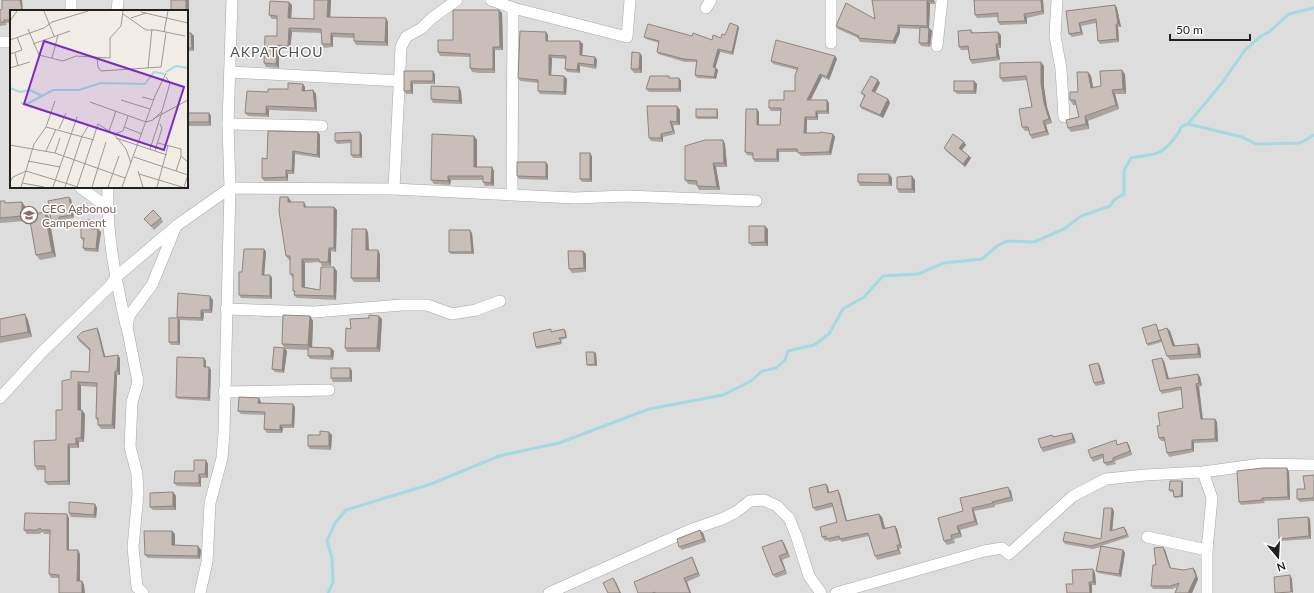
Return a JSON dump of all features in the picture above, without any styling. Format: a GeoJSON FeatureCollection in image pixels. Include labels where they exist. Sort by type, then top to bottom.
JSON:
{"type":"FeatureCollection","features":[{"type":"Feature","properties":{"kind":"street"},"geometry":{"type":"LineString","coordinates":[[117,10],[118,0]]}},
{"type":"Feature","properties":{"kind":"street"},"geometry":{"type":"LineString","coordinates":[[200,593],[207,562],[210,503],[222,458],[230,188],[228,124],[232,0]]}},
{"type":"Feature","properties":{"kind":"street"},"geometry":{"type":"LineString","coordinates":[[394,189],[402,42],[457,0]]}},
{"type":"Feature","properties":{"kind":"street"},"geometry":{"type":"LineString","coordinates":[[491,0],[513,8],[627,36],[630,0]]}},
{"type":"Feature","properties":{"kind":"street"},"geometry":{"type":"LineString","coordinates":[[831,0],[831,43]]}},
{"type":"Feature","properties":{"kind":"street"},"geometry":{"type":"LineString","coordinates":[[937,46],[942,0]]}},
{"type":"Feature","properties":{"kind":"street"},"geometry":{"type":"LineString","coordinates":[[1057,0],[1055,36],[1060,69],[1064,117]]}},
{"type":"Feature","properties":{"kind":"street"},"geometry":{"type":"LineString","coordinates":[[512,194],[513,8]]}},
{"type":"Feature","properties":{"kind":"street"},"geometry":{"type":"LineString","coordinates":[[230,72],[400,81]]}},
{"type":"Feature","properties":{"kind":"street"},"geometry":{"type":"LineString","coordinates":[[228,124],[322,126]]}},
{"type":"Feature","properties":{"kind":"street"},"geometry":{"type":"LineString","coordinates":[[81,188],[107,207]]}},
{"type":"Feature","properties":{"kind":"street"},"geometry":{"type":"LineString","coordinates":[[108,188],[107,207],[116,277],[138,382],[132,402],[130,447],[137,474],[138,494],[133,547],[137,587],[143,593]]}},
{"type":"Feature","properties":{"kind":"street"},"geometry":{"type":"LineString","coordinates":[[0,398],[42,352],[110,286],[116,277],[176,226],[230,188],[394,189],[574,198],[626,196],[756,201]]}},
{"type":"Feature","properties":{"kind":"street"},"geometry":{"type":"LineString","coordinates":[[127,328],[129,316],[152,285],[176,226]]}},
{"type":"Feature","properties":{"kind":"street"},"geometry":{"type":"LineString","coordinates":[[226,309],[314,312],[402,305],[426,305],[452,314],[476,310],[500,301]]}},
{"type":"Feature","properties":{"kind":"street"},"geometry":{"type":"LineString","coordinates":[[224,392],[329,390]]}},
{"type":"Feature","properties":{"kind":"street"},"geometry":{"type":"LineString","coordinates":[[836,593],[984,551],[1002,548],[1009,554],[1073,496],[1106,479],[1203,472],[1262,464],[1314,465]]}},
{"type":"Feature","properties":{"kind":"street"},"geometry":{"type":"LineString","coordinates":[[1203,472],[1211,490],[1212,498],[1207,550],[1207,593]]}},
{"type":"Feature","properties":{"kind":"street"},"geometry":{"type":"LineString","coordinates":[[549,593],[690,530],[722,519],[736,512],[750,501],[764,500],[777,506],[789,518],[810,576],[821,593]]}},
{"type":"Feature","properties":{"kind":"street"},"geometry":{"type":"LineString","coordinates":[[1146,537],[1207,550]]}},
{"type":"Feature","properties":{"kind":"shaded area"},"geometry":{"type":"Polygon","coordinates":[[[0,0],[1314,0],[1314,593],[0,593],[0,0]]]}},
{"type":"Feature","properties":{"kind":"building"},"geometry":{"type":"Polygon","coordinates":[[[2,0],[20,0],[22,10],[10,10],[10,20],[0,22],[0,10],[2,9],[2,0]]]}},
{"type":"Feature","properties":{"kind":"building"},"geometry":{"type":"Polygon","coordinates":[[[171,0],[186,0],[186,10],[171,10],[171,0]]]}},
{"type":"Feature","properties":{"kind":"building"},"geometry":{"type":"Polygon","coordinates":[[[314,0],[328,0],[327,17],[386,18],[385,42],[354,41],[354,34],[331,33],[331,44],[322,44],[321,29],[289,28],[288,46],[277,45],[276,64],[264,63],[265,36],[277,36],[277,16],[269,15],[270,1],[289,2],[288,18],[314,19],[314,0]]]}},
{"type":"Feature","properties":{"kind":"building"},"geometry":{"type":"Polygon","coordinates":[[[872,0],[932,0],[927,1],[927,26],[898,25],[898,30],[893,41],[858,38],[859,36],[836,26],[846,3],[875,19],[872,0]]]}},
{"type":"Feature","properties":{"kind":"building"},"geometry":{"type":"Polygon","coordinates":[[[974,0],[1041,0],[1042,11],[1024,14],[1025,21],[998,22],[998,13],[975,15],[974,0]]]}},
{"type":"Feature","properties":{"kind":"building"},"geometry":{"type":"Polygon","coordinates":[[[1115,5],[1118,24],[1116,24],[1117,39],[1098,41],[1096,19],[1079,23],[1081,32],[1069,34],[1066,11],[1115,5]]]}},
{"type":"Feature","properties":{"kind":"building"},"geometry":{"type":"Polygon","coordinates":[[[453,10],[499,10],[500,47],[493,47],[493,69],[470,68],[470,54],[438,52],[438,40],[453,40],[453,10]]]}},
{"type":"Feature","properties":{"kind":"building"},"geometry":{"type":"Polygon","coordinates":[[[730,23],[738,26],[732,52],[718,49],[713,67],[716,68],[714,77],[695,75],[697,60],[684,59],[657,52],[659,41],[644,37],[648,24],[692,36],[693,33],[712,40],[713,35],[721,38],[722,34],[725,35],[730,23]]]}},
{"type":"Feature","properties":{"kind":"building"},"geometry":{"type":"Polygon","coordinates":[[[920,27],[929,28],[928,43],[919,43],[920,27]]]}},
{"type":"Feature","properties":{"kind":"building"},"geometry":{"type":"Polygon","coordinates":[[[971,30],[971,33],[998,32],[999,44],[996,44],[997,57],[970,60],[968,46],[959,47],[958,31],[971,30]]]}},
{"type":"Feature","properties":{"kind":"building"},"geometry":{"type":"Polygon","coordinates":[[[520,31],[546,32],[546,41],[580,41],[580,55],[595,57],[594,65],[578,63],[577,70],[565,69],[566,56],[549,55],[549,75],[564,76],[564,92],[538,91],[538,80],[518,78],[520,31]]]}},
{"type":"Feature","properties":{"kind":"building"},"geometry":{"type":"Polygon","coordinates":[[[188,33],[191,33],[192,48],[188,48],[188,33]]]}},
{"type":"Feature","properties":{"kind":"building"},"geometry":{"type":"Polygon","coordinates":[[[776,40],[835,56],[827,77],[820,74],[807,100],[827,100],[827,111],[816,111],[816,117],[805,117],[804,133],[820,132],[833,134],[829,152],[798,153],[797,149],[777,149],[777,159],[753,159],[753,153],[745,152],[746,109],[757,109],[757,125],[780,125],[781,108],[769,108],[769,100],[784,100],[784,91],[795,91],[795,75],[798,68],[771,61],[776,40]]]}},
{"type":"Feature","properties":{"kind":"building"},"geometry":{"type":"Polygon","coordinates":[[[632,52],[640,53],[639,69],[631,69],[632,52]]]}},
{"type":"Feature","properties":{"kind":"building"},"geometry":{"type":"Polygon","coordinates":[[[1041,62],[1041,83],[1044,103],[1049,119],[1043,121],[1046,131],[1030,135],[1028,127],[1022,127],[1019,109],[1032,107],[1026,76],[1000,78],[1000,63],[1041,62]]]}},
{"type":"Feature","properties":{"kind":"building"},"geometry":{"type":"Polygon","coordinates":[[[1122,70],[1123,89],[1112,90],[1116,105],[1085,116],[1086,124],[1068,128],[1066,120],[1079,117],[1075,100],[1070,100],[1070,92],[1078,92],[1077,72],[1088,72],[1091,88],[1101,86],[1100,71],[1122,70]]]}},
{"type":"Feature","properties":{"kind":"building"},"geometry":{"type":"Polygon","coordinates":[[[404,71],[433,71],[433,81],[411,81],[411,91],[404,91],[404,71]]]}},
{"type":"Feature","properties":{"kind":"building"},"geometry":{"type":"Polygon","coordinates":[[[650,76],[669,76],[669,78],[679,78],[679,89],[646,89],[650,76]]]}},
{"type":"Feature","properties":{"kind":"building"},"geometry":{"type":"Polygon","coordinates":[[[871,76],[878,80],[872,91],[888,99],[880,115],[860,106],[865,95],[861,93],[871,76]]]}},
{"type":"Feature","properties":{"kind":"building"},"geometry":{"type":"Polygon","coordinates":[[[954,81],[974,81],[974,91],[954,91],[954,81]]]}},
{"type":"Feature","properties":{"kind":"building"},"geometry":{"type":"Polygon","coordinates":[[[288,83],[303,84],[302,91],[313,90],[315,108],[266,106],[266,114],[245,113],[247,91],[268,92],[268,89],[288,89],[288,83]]]}},
{"type":"Feature","properties":{"kind":"building"},"geometry":{"type":"Polygon","coordinates":[[[431,86],[459,87],[459,101],[431,99],[431,86]]]}},
{"type":"Feature","properties":{"kind":"building"},"geometry":{"type":"Polygon","coordinates":[[[647,106],[677,106],[677,122],[670,121],[673,131],[661,134],[661,138],[649,138],[647,106]]]}},
{"type":"Feature","properties":{"kind":"building"},"geometry":{"type":"Polygon","coordinates":[[[696,109],[717,109],[717,117],[696,117],[696,109]]]}},
{"type":"Feature","properties":{"kind":"building"},"geometry":{"type":"Polygon","coordinates":[[[188,113],[209,113],[209,122],[188,122],[188,113]]]}},
{"type":"Feature","properties":{"kind":"building"},"geometry":{"type":"Polygon","coordinates":[[[268,131],[318,132],[317,155],[293,151],[292,171],[286,170],[286,177],[262,178],[262,158],[267,159],[268,131]]]}},
{"type":"Feature","properties":{"kind":"building"},"geometry":{"type":"Polygon","coordinates":[[[360,132],[360,155],[351,155],[351,140],[335,141],[335,133],[360,132]]]}},
{"type":"Feature","properties":{"kind":"building"},"geometry":{"type":"Polygon","coordinates":[[[432,134],[474,136],[474,167],[492,167],[491,183],[483,182],[483,176],[448,176],[448,181],[431,180],[432,134]]]}},
{"type":"Feature","properties":{"kind":"building"},"geometry":{"type":"Polygon","coordinates":[[[953,134],[964,142],[959,148],[969,156],[963,164],[944,148],[953,134]]]}},
{"type":"Feature","properties":{"kind":"building"},"geometry":{"type":"Polygon","coordinates":[[[705,140],[723,140],[724,163],[713,163],[717,187],[697,186],[697,181],[685,180],[685,146],[705,140]]]}},
{"type":"Feature","properties":{"kind":"building"},"geometry":{"type":"Polygon","coordinates":[[[580,153],[590,153],[590,179],[580,179],[580,153]]]}},
{"type":"Feature","properties":{"kind":"building"},"geometry":{"type":"Polygon","coordinates":[[[517,162],[546,162],[546,177],[517,176],[517,162]]]}},
{"type":"Feature","properties":{"kind":"building"},"geometry":{"type":"Polygon","coordinates":[[[858,174],[889,174],[889,183],[858,182],[858,174]]]}},
{"type":"Feature","properties":{"kind":"building"},"geometry":{"type":"Polygon","coordinates":[[[912,176],[912,189],[897,189],[897,177],[912,176]]]}},
{"type":"Feature","properties":{"kind":"building"},"geometry":{"type":"Polygon","coordinates":[[[69,197],[72,215],[59,217],[59,219],[51,221],[48,201],[69,197]]]}},
{"type":"Feature","properties":{"kind":"building"},"geometry":{"type":"Polygon","coordinates":[[[280,197],[288,197],[288,202],[304,202],[304,207],[334,207],[334,248],[329,248],[328,262],[319,262],[319,259],[302,259],[302,287],[320,290],[321,267],[334,267],[334,296],[294,295],[293,274],[290,274],[290,256],[286,256],[279,211],[280,197]]]}},
{"type":"Feature","properties":{"kind":"building"},"geometry":{"type":"Polygon","coordinates":[[[0,201],[5,201],[5,203],[22,202],[22,216],[0,218],[0,201]]]}},
{"type":"Feature","properties":{"kind":"building"},"geometry":{"type":"Polygon","coordinates":[[[153,210],[161,218],[151,226],[144,219],[153,210]]]}},
{"type":"Feature","properties":{"kind":"building"},"geometry":{"type":"Polygon","coordinates":[[[45,212],[52,252],[36,255],[29,215],[45,212]]]}},
{"type":"Feature","properties":{"kind":"building"},"geometry":{"type":"Polygon","coordinates":[[[81,220],[91,220],[91,229],[98,229],[96,249],[83,248],[84,238],[81,238],[81,220]]]}},
{"type":"Feature","properties":{"kind":"building"},"geometry":{"type":"Polygon","coordinates":[[[749,226],[765,226],[765,242],[749,243],[749,226]]]}},
{"type":"Feature","properties":{"kind":"building"},"geometry":{"type":"Polygon","coordinates":[[[352,229],[366,229],[366,250],[378,250],[377,278],[351,278],[352,229]]]}},
{"type":"Feature","properties":{"kind":"building"},"geometry":{"type":"Polygon","coordinates":[[[449,230],[470,230],[472,252],[449,252],[449,230]]]}},
{"type":"Feature","properties":{"kind":"building"},"geometry":{"type":"Polygon","coordinates":[[[244,249],[264,249],[262,275],[270,275],[270,296],[239,295],[239,272],[242,272],[244,249]]]}},
{"type":"Feature","properties":{"kind":"building"},"geometry":{"type":"Polygon","coordinates":[[[568,251],[583,251],[584,268],[569,269],[568,251]]]}},
{"type":"Feature","properties":{"kind":"building"},"geometry":{"type":"Polygon","coordinates":[[[178,293],[210,296],[210,310],[201,310],[201,318],[177,317],[178,293]]]}},
{"type":"Feature","properties":{"kind":"building"},"geometry":{"type":"Polygon","coordinates":[[[25,314],[28,332],[0,337],[0,319],[25,314]]]}},
{"type":"Feature","properties":{"kind":"building"},"geometry":{"type":"Polygon","coordinates":[[[283,315],[310,316],[308,345],[282,344],[283,315]]]}},
{"type":"Feature","properties":{"kind":"building"},"geometry":{"type":"Polygon","coordinates":[[[369,315],[379,316],[377,348],[345,348],[346,328],[351,329],[350,319],[369,318],[369,315]]]}},
{"type":"Feature","properties":{"kind":"building"},"geometry":{"type":"Polygon","coordinates":[[[169,318],[178,318],[178,342],[169,342],[169,318]]]}},
{"type":"Feature","properties":{"kind":"building"},"geometry":{"type":"Polygon","coordinates":[[[1156,324],[1161,340],[1147,344],[1142,328],[1156,324]]]}},
{"type":"Feature","properties":{"kind":"building"},"geometry":{"type":"Polygon","coordinates":[[[97,328],[104,357],[118,355],[117,371],[115,371],[112,425],[98,425],[98,418],[96,418],[97,383],[78,382],[78,410],[82,410],[81,438],[76,438],[76,444],[68,444],[68,481],[45,482],[45,466],[35,466],[34,441],[56,440],[56,410],[62,410],[62,381],[71,379],[71,371],[89,372],[90,349],[77,337],[82,332],[97,328]]]}},
{"type":"Feature","properties":{"kind":"building"},"geometry":{"type":"Polygon","coordinates":[[[1167,328],[1173,346],[1198,344],[1198,354],[1167,356],[1158,331],[1167,328]]]}},
{"type":"Feature","properties":{"kind":"building"},"geometry":{"type":"Polygon","coordinates":[[[551,329],[551,332],[564,329],[566,337],[559,338],[561,342],[536,347],[533,333],[551,329]]]}},
{"type":"Feature","properties":{"kind":"building"},"geometry":{"type":"Polygon","coordinates":[[[274,347],[284,348],[282,370],[272,369],[274,347]]]}},
{"type":"Feature","properties":{"kind":"building"},"geometry":{"type":"Polygon","coordinates":[[[308,347],[331,348],[331,356],[308,356],[308,347]]]}},
{"type":"Feature","properties":{"kind":"building"},"geometry":{"type":"Polygon","coordinates":[[[586,352],[594,352],[595,364],[587,365],[586,352]]]}},
{"type":"Feature","properties":{"kind":"building"},"geometry":{"type":"Polygon","coordinates":[[[177,357],[204,358],[204,367],[209,367],[208,398],[176,397],[177,357]]]}},
{"type":"Feature","properties":{"kind":"building"},"geometry":{"type":"Polygon","coordinates":[[[1162,358],[1167,379],[1198,374],[1199,383],[1196,384],[1201,419],[1215,419],[1215,439],[1192,440],[1192,449],[1167,453],[1164,437],[1159,438],[1157,426],[1160,425],[1158,413],[1183,408],[1181,387],[1160,391],[1152,360],[1162,358]]]}},
{"type":"Feature","properties":{"kind":"building"},"geometry":{"type":"Polygon","coordinates":[[[1098,363],[1103,381],[1094,383],[1089,365],[1098,363]]]}},
{"type":"Feature","properties":{"kind":"building"},"geometry":{"type":"Polygon","coordinates":[[[331,368],[350,368],[350,378],[331,378],[331,368]]]}},
{"type":"Feature","properties":{"kind":"building"},"geometry":{"type":"Polygon","coordinates":[[[239,397],[259,398],[258,403],[293,404],[292,425],[280,425],[280,430],[264,429],[265,412],[238,411],[239,397]]]}},
{"type":"Feature","properties":{"kind":"building"},"geometry":{"type":"Polygon","coordinates":[[[320,431],[329,432],[329,446],[308,446],[308,435],[320,435],[320,431]]]}},
{"type":"Feature","properties":{"kind":"building"},"geometry":{"type":"Polygon","coordinates":[[[1072,433],[1073,439],[1041,448],[1038,439],[1052,435],[1053,437],[1072,433]]]}},
{"type":"Feature","properties":{"kind":"building"},"geometry":{"type":"Polygon","coordinates":[[[1116,440],[1117,445],[1127,442],[1130,451],[1113,458],[1113,461],[1104,463],[1103,454],[1091,458],[1088,450],[1116,440]]]}},
{"type":"Feature","properties":{"kind":"building"},"geometry":{"type":"Polygon","coordinates":[[[194,460],[206,460],[205,474],[199,474],[199,483],[174,483],[175,471],[194,471],[194,460]]]}},
{"type":"Feature","properties":{"kind":"building"},"geometry":{"type":"Polygon","coordinates":[[[1263,468],[1287,468],[1288,497],[1262,498],[1262,500],[1239,502],[1237,471],[1263,468]]]}},
{"type":"Feature","properties":{"kind":"building"},"geometry":{"type":"Polygon","coordinates":[[[1314,475],[1314,498],[1297,499],[1297,489],[1305,489],[1303,476],[1314,475]]]}},
{"type":"Feature","properties":{"kind":"building"},"geometry":{"type":"Polygon","coordinates":[[[1170,481],[1182,481],[1181,496],[1174,497],[1173,490],[1169,490],[1170,481]]]}},
{"type":"Feature","properties":{"kind":"building"},"geometry":{"type":"Polygon","coordinates":[[[826,484],[828,493],[838,490],[846,521],[879,514],[883,529],[895,526],[900,545],[897,545],[898,550],[875,556],[868,533],[840,539],[839,536],[827,539],[826,536],[822,537],[820,527],[837,522],[832,503],[813,508],[809,488],[826,484]]]}},
{"type":"Feature","properties":{"kind":"building"},"geometry":{"type":"Polygon","coordinates":[[[1008,487],[1011,497],[972,508],[975,521],[957,526],[959,533],[951,535],[952,539],[944,541],[938,518],[963,511],[960,498],[1008,487]]]}},
{"type":"Feature","properties":{"kind":"building"},"geometry":{"type":"Polygon","coordinates":[[[173,492],[173,506],[150,507],[150,493],[173,492]]]}},
{"type":"Feature","properties":{"kind":"building"},"geometry":{"type":"Polygon","coordinates":[[[69,502],[95,504],[94,515],[69,513],[69,502]]]}},
{"type":"Feature","properties":{"kind":"building"},"geometry":{"type":"Polygon","coordinates":[[[1104,508],[1112,508],[1110,531],[1124,527],[1127,535],[1091,546],[1063,541],[1065,532],[1101,539],[1104,508]]]}},
{"type":"Feature","properties":{"kind":"building"},"geometry":{"type":"Polygon","coordinates":[[[25,513],[67,514],[67,550],[78,550],[77,581],[82,581],[82,593],[59,593],[59,575],[49,574],[50,530],[42,530],[40,528],[37,530],[24,530],[25,513]]]}},
{"type":"Feature","properties":{"kind":"building"},"geometry":{"type":"Polygon","coordinates":[[[1308,517],[1309,536],[1279,539],[1278,519],[1308,517]]]}},
{"type":"Feature","properties":{"kind":"building"},"geometry":{"type":"Polygon","coordinates":[[[700,530],[703,539],[679,547],[677,539],[700,530]]]}},
{"type":"Feature","properties":{"kind":"building"},"geometry":{"type":"Polygon","coordinates":[[[144,531],[172,531],[172,545],[198,546],[198,556],[145,555],[144,531]]]}},
{"type":"Feature","properties":{"kind":"building"},"geometry":{"type":"Polygon","coordinates":[[[782,540],[787,553],[779,556],[785,570],[773,575],[762,547],[782,540]]]}},
{"type":"Feature","properties":{"kind":"building"},"geometry":{"type":"Polygon","coordinates":[[[1101,546],[1123,550],[1119,574],[1096,571],[1101,546]]]}},
{"type":"Feature","properties":{"kind":"building"},"geometry":{"type":"Polygon","coordinates":[[[1163,547],[1170,568],[1184,570],[1193,568],[1196,576],[1188,593],[1175,593],[1179,583],[1170,586],[1151,586],[1153,565],[1156,565],[1154,548],[1163,547]]]}},
{"type":"Feature","properties":{"kind":"building"},"geometry":{"type":"Polygon","coordinates":[[[692,557],[698,573],[684,578],[690,593],[638,593],[634,582],[692,557]]]}},
{"type":"Feature","properties":{"kind":"building"},"geometry":{"type":"Polygon","coordinates":[[[1093,569],[1093,582],[1089,582],[1090,593],[1067,593],[1066,584],[1073,584],[1072,570],[1093,569]]]}},
{"type":"Feature","properties":{"kind":"building"},"geometry":{"type":"Polygon","coordinates":[[[1290,575],[1291,592],[1275,593],[1274,577],[1290,575]]]}},
{"type":"Feature","properties":{"kind":"building"},"geometry":{"type":"Polygon","coordinates":[[[613,578],[620,593],[608,593],[603,583],[613,578]]]}},
{"type":"Feature","properties":{"kind":"waterway"},"geometry":{"type":"LineString","coordinates":[[1188,124],[1222,83],[1245,50],[1261,36],[1269,32],[1289,14],[1314,8]]}},
{"type":"Feature","properties":{"kind":"waterway"},"geometry":{"type":"LineString","coordinates":[[328,593],[333,582],[332,558],[327,541],[335,523],[346,510],[431,484],[499,456],[559,443],[649,409],[723,395],[751,381],[762,371],[776,368],[785,360],[788,351],[814,345],[829,334],[843,309],[864,297],[883,276],[918,274],[944,263],[982,259],[997,246],[1007,241],[1034,242],[1064,229],[1081,216],[1110,206],[1114,200],[1124,194],[1124,170],[1131,158],[1159,152],[1168,145],[1179,132],[1181,127],[1188,124],[1242,137],[1256,144],[1300,143],[1314,135]]}},
{"type":"Feature","properties":{"kind":"place","name":"CEG Agbonou Campement"},"geometry":{"type":"Point","coordinates":[29,215]}},
{"type":"Feature","properties":{"kind":"district","name":"AKPATCHOU"},"geometry":{"type":"Point","coordinates":[277,51]}}]}
